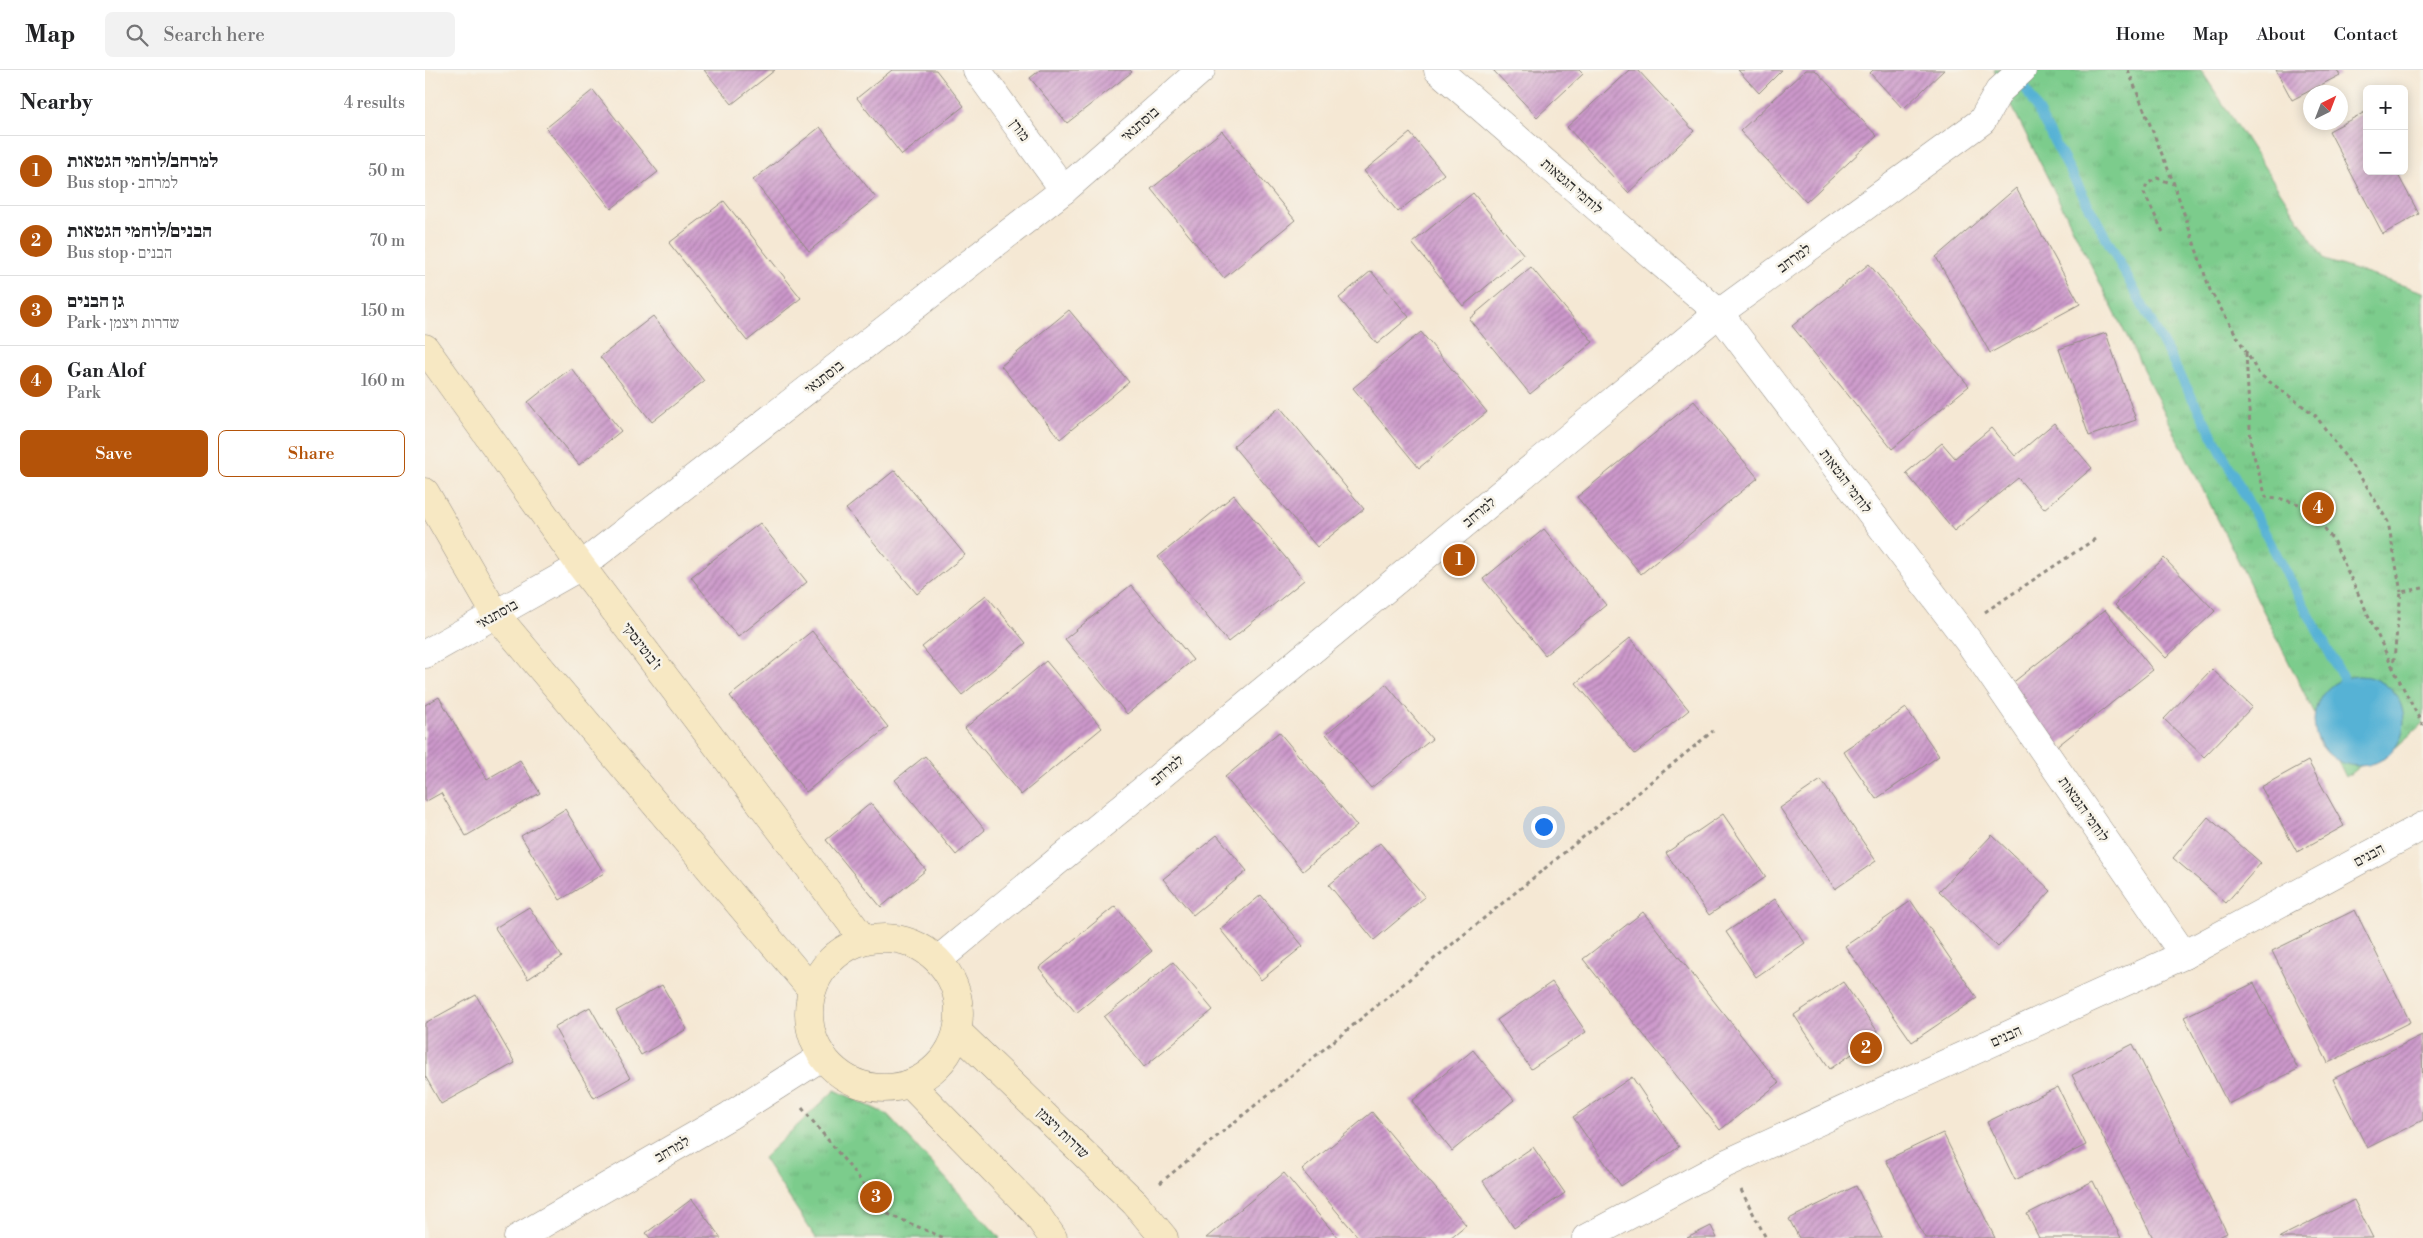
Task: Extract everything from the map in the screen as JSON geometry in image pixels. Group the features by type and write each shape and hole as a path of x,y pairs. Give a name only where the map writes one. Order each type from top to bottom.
{"street":[{"name":"מורן","path":"977,70 1064,190"},
{"name":"בוסתנאי","path":"425,654 581,566 1064,190 1201,70"},
{"name":"לוחמי הגטאות","path":"1438,70 1719,313 1960,630 2184,955"},
{"name":"למרחב","path":"938,960 1719,313 1982,121 1999,91 2021,70"},
{"name":"ז'בוטינסקי","path":"425,348 581,566 864,940"},
{"path":"425,492 496,615 812,990"},
{"name":"הבנים","path":"1586,1238 1727,1163 2184,955 2423,826"},
{"path":"891,938 917,945 938,960 953,982 960,1006 958,1032 948,1054 931,1073 910,1084 886,1088 862,1085 840,1074 823,1056 812,1036 809,1012 812,990 824,968 842,950 864,940 891,938"},
{"name":"שדרות ויצמן","path":"958,1032 1135,1203 1165,1238"},
{"name":"למרחב","path":"518,1238 781,1083 823,1056"},
{"path":"910,1084 1035,1212 1053,1238"}],"path":[{"path":"2128,70 2174,184 2210,290 2246,353 2259,374 2315,415 2366,485 2388,522 2401,592 2393,668"},
{"path":"2163,232 2144,193 2147,184 2157,178 2174,184"},
{"path":"2246,353 2251,446 2266,497 2299,504 2314,513 2333,540 2393,668 2423,726"},
{"path":"1960,630 2095,540"},
{"path":"2401,592 2423,588"},
{"path":"1135,1203 1713,731"},
{"path":"781,1083 888,1214 944,1238"},
{"path":"1727,1163 1765,1238"}],"green space":[{"path":"1994,70 2201,70 2325,260 2423,292 2423,723 2383,759 2360,766 2346,777"},
{"path":"835,1090 888,1115 1000,1238 816,1238 763,1158"}],"water":[{"path":"2359,676 2376,680 2391,689 2400,704 2404,721 2400,738 2391,753 2376,762 2359,766 2342,762 2327,753 2318,738 2314,721 2318,704 2327,689 2342,680"}],"building":[{"path":"704,70 775,70 732,104"},
{"path":"892,70 936,70 964,106 902,155 857,98"},
{"path":"1040,70 1130,70 1132,72 1067,123 1030,78"},
{"path":"1493,70 1579,70 1583,74 1537,117"},
{"path":"1629,70 1638,70 1694,131 1628,193 1567,127"},
{"path":"1738,70 1782,70 1759,93"},
{"path":"1805,70 1815,70 1877,136 1806,202 1740,131"},
{"path":"1873,70 1944,70 1903,109 1870,73"},
{"path":"2276,70 2337,70 2340,75 2321,85 2303,85 2303,94 2292,100"},
{"path":"593,90 658,172 611,209 546,128"},
{"path":"2363,113 2363,175 2398,175 2419,214 2383,234 2329,131 2348,130 2348,121"},
{"path":"820,127 876,198 809,251 753,180"},
{"path":"1222,131 1295,220 1224,278 1151,189"},
{"path":"1410,133 1444,174 1398,212 1364,171"},
{"path":"2016,188 2080,304 1990,353 1936,257"},
{"path":"1473,193 1524,255 1463,306 1412,243"},
{"path":"724,201 801,298 747,341 669,243"},
{"path":"1869,264 1969,386 1892,449 1792,326"},
{"path":"1531,267 1593,342 1530,394 1469,319"},
{"path":"1371,271 1409,317 1377,344 1339,298"},
{"path":"1069,310 1129,382 1060,439 1001,366"},
{"path":"653,316 704,381 652,422 600,357"},
{"path":"1421,332 1487,412 1419,468 1353,388"},
{"path":"2106,333 2136,420 2089,436 2059,349"},
{"path":"571,368 621,431 579,465 528,402"},
{"path":"1694,401 1758,478 1641,574 1577,497"},
{"path":"1280,407 1364,509 1317,547 1233,446"},
{"path":"2054,423 2092,468 2044,509 2018,478 1954,531 1906,473 1942,443 1955,458 1991,428 2015,456"},
{"path":"895,470 965,555 917,594 846,509"},
{"path":"1234,495 1304,580 1228,642 1158,557"},
{"path":"760,523 807,582 738,637 691,577"},
{"path":"1544,529 1606,605 1545,655 1483,579"},
{"path":"2164,558 2215,611 2166,658 2115,605"},
{"path":"1131,585 1193,660 1127,714 1065,639"},
{"path":"986,595 1026,643 962,695 922,647"},
{"path":"2105,610 2153,670 2055,748 2006,688"},
{"path":"812,631 888,727 806,792 730,696"},
{"path":"1630,638 1689,710 1635,754 1576,683"},
{"path":"1046,661 1102,728 1021,795 965,728"},
{"path":"2212,669 2252,707 2204,757 2164,719"},
{"path":"1386,684 1432,739 1371,788 1326,734"},
{"path":"439,697 487,779 520,760 540,793 466,836 441,793 425,802 425,705"},
{"path":"1906,708 1939,756 1876,799 1843,751"},
{"path":"1279,732 1357,826 1303,871 1225,777"},
{"path":"925,756 985,830 956,855 895,780"},
{"path":"2308,761 2344,826 2297,852 2261,787"},
{"path":"1821,780 1876,861 1835,889 1780,808"},
{"path":"871,803 926,870 881,907 826,840"},
{"path":"565,809 604,873 560,900 521,836"},
{"path":"1723,814 1766,877 1709,915 1666,853"},
{"path":"2208,817 2261,863 2226,903 2173,858"},
{"path":"1217,835 1247,871 1193,915 1163,879"},
{"path":"1992,835 2051,891 1998,947 1939,891"},
{"path":"1380,843 1425,897 1374,940 1329,885"},
{"path":"1261,895 1303,946 1261,980 1220,929"},
{"path":"1775,899 1805,943 1756,977 1726,932"},
{"path":"1911,901 1977,998 1912,1042 1845,946"},
{"path":"1115,906 1152,951 1076,1013 1039,968"},
{"path":"529,907 562,957 528,979 495,928"},
{"path":"2355,910 2410,1022 2328,1063 2272,951"},
{"path":"1643,912 1779,1083 1720,1130 1583,959"},
{"path":"1173,962 1213,1010 1144,1067 1104,1017"},
{"path":"1552,982 1586,1032 1531,1069 1497,1020"},
{"path":"1843,982 1880,1035 1830,1069 1794,1015"},
{"path":"2254,983 2298,1069 2228,1104 2184,1017"},
{"path":"662,985 687,1029 641,1055 616,1011"},
{"path":"476,995 515,1063 441,1104 425,1076 425,1023"},
{"path":"590,1007 630,1078 594,1098 554,1027"},
{"path":"2422,1035 2423,1120 2367,1148 2333,1079"},
{"path":"2133,1044 2227,1233 2217,1238 2153,1238 2072,1075"},
{"path":"1473,1050 1514,1100 1452,1151 1412,1101"},
{"path":"1632,1077 1679,1147 1621,1186 1573,1117"},
{"path":"2058,1087 2086,1145 2015,1180 1987,1122"},
{"path":"1372,1112 1466,1225 1450,1238 1359,1238 1302,1170"},
{"path":"1943,1133 1995,1238 1925,1238 1886,1160"},
{"path":"1533,1147 1565,1193 1514,1228 1483,1181"},
{"path":"1284,1173 1338,1238 1206,1238"},
{"path":"2093,1181 2121,1238 2039,1238 2027,1214"},
{"path":"1856,1186 1882,1238 1799,1238 1789,1219"},
{"path":"692,1199 721,1238 650,1238 646,1233"},
{"path":"2354,1200 2373,1238 2280,1237"},
{"path":"1711,1226 1717,1238 1687,1238"}],"waterway":[{"path":"2019,76 2343,678"}],"place":[{"name":"Gan Alof","path":"2318,508"},
{"name":"למרחב/לוחמי הגטאות","path":"1459,560"},
{"name":"הבנים/לוחמי הגטאות","path":"1866,1048"},
{"name":"גן הבנים","path":"876,1197"}]}
